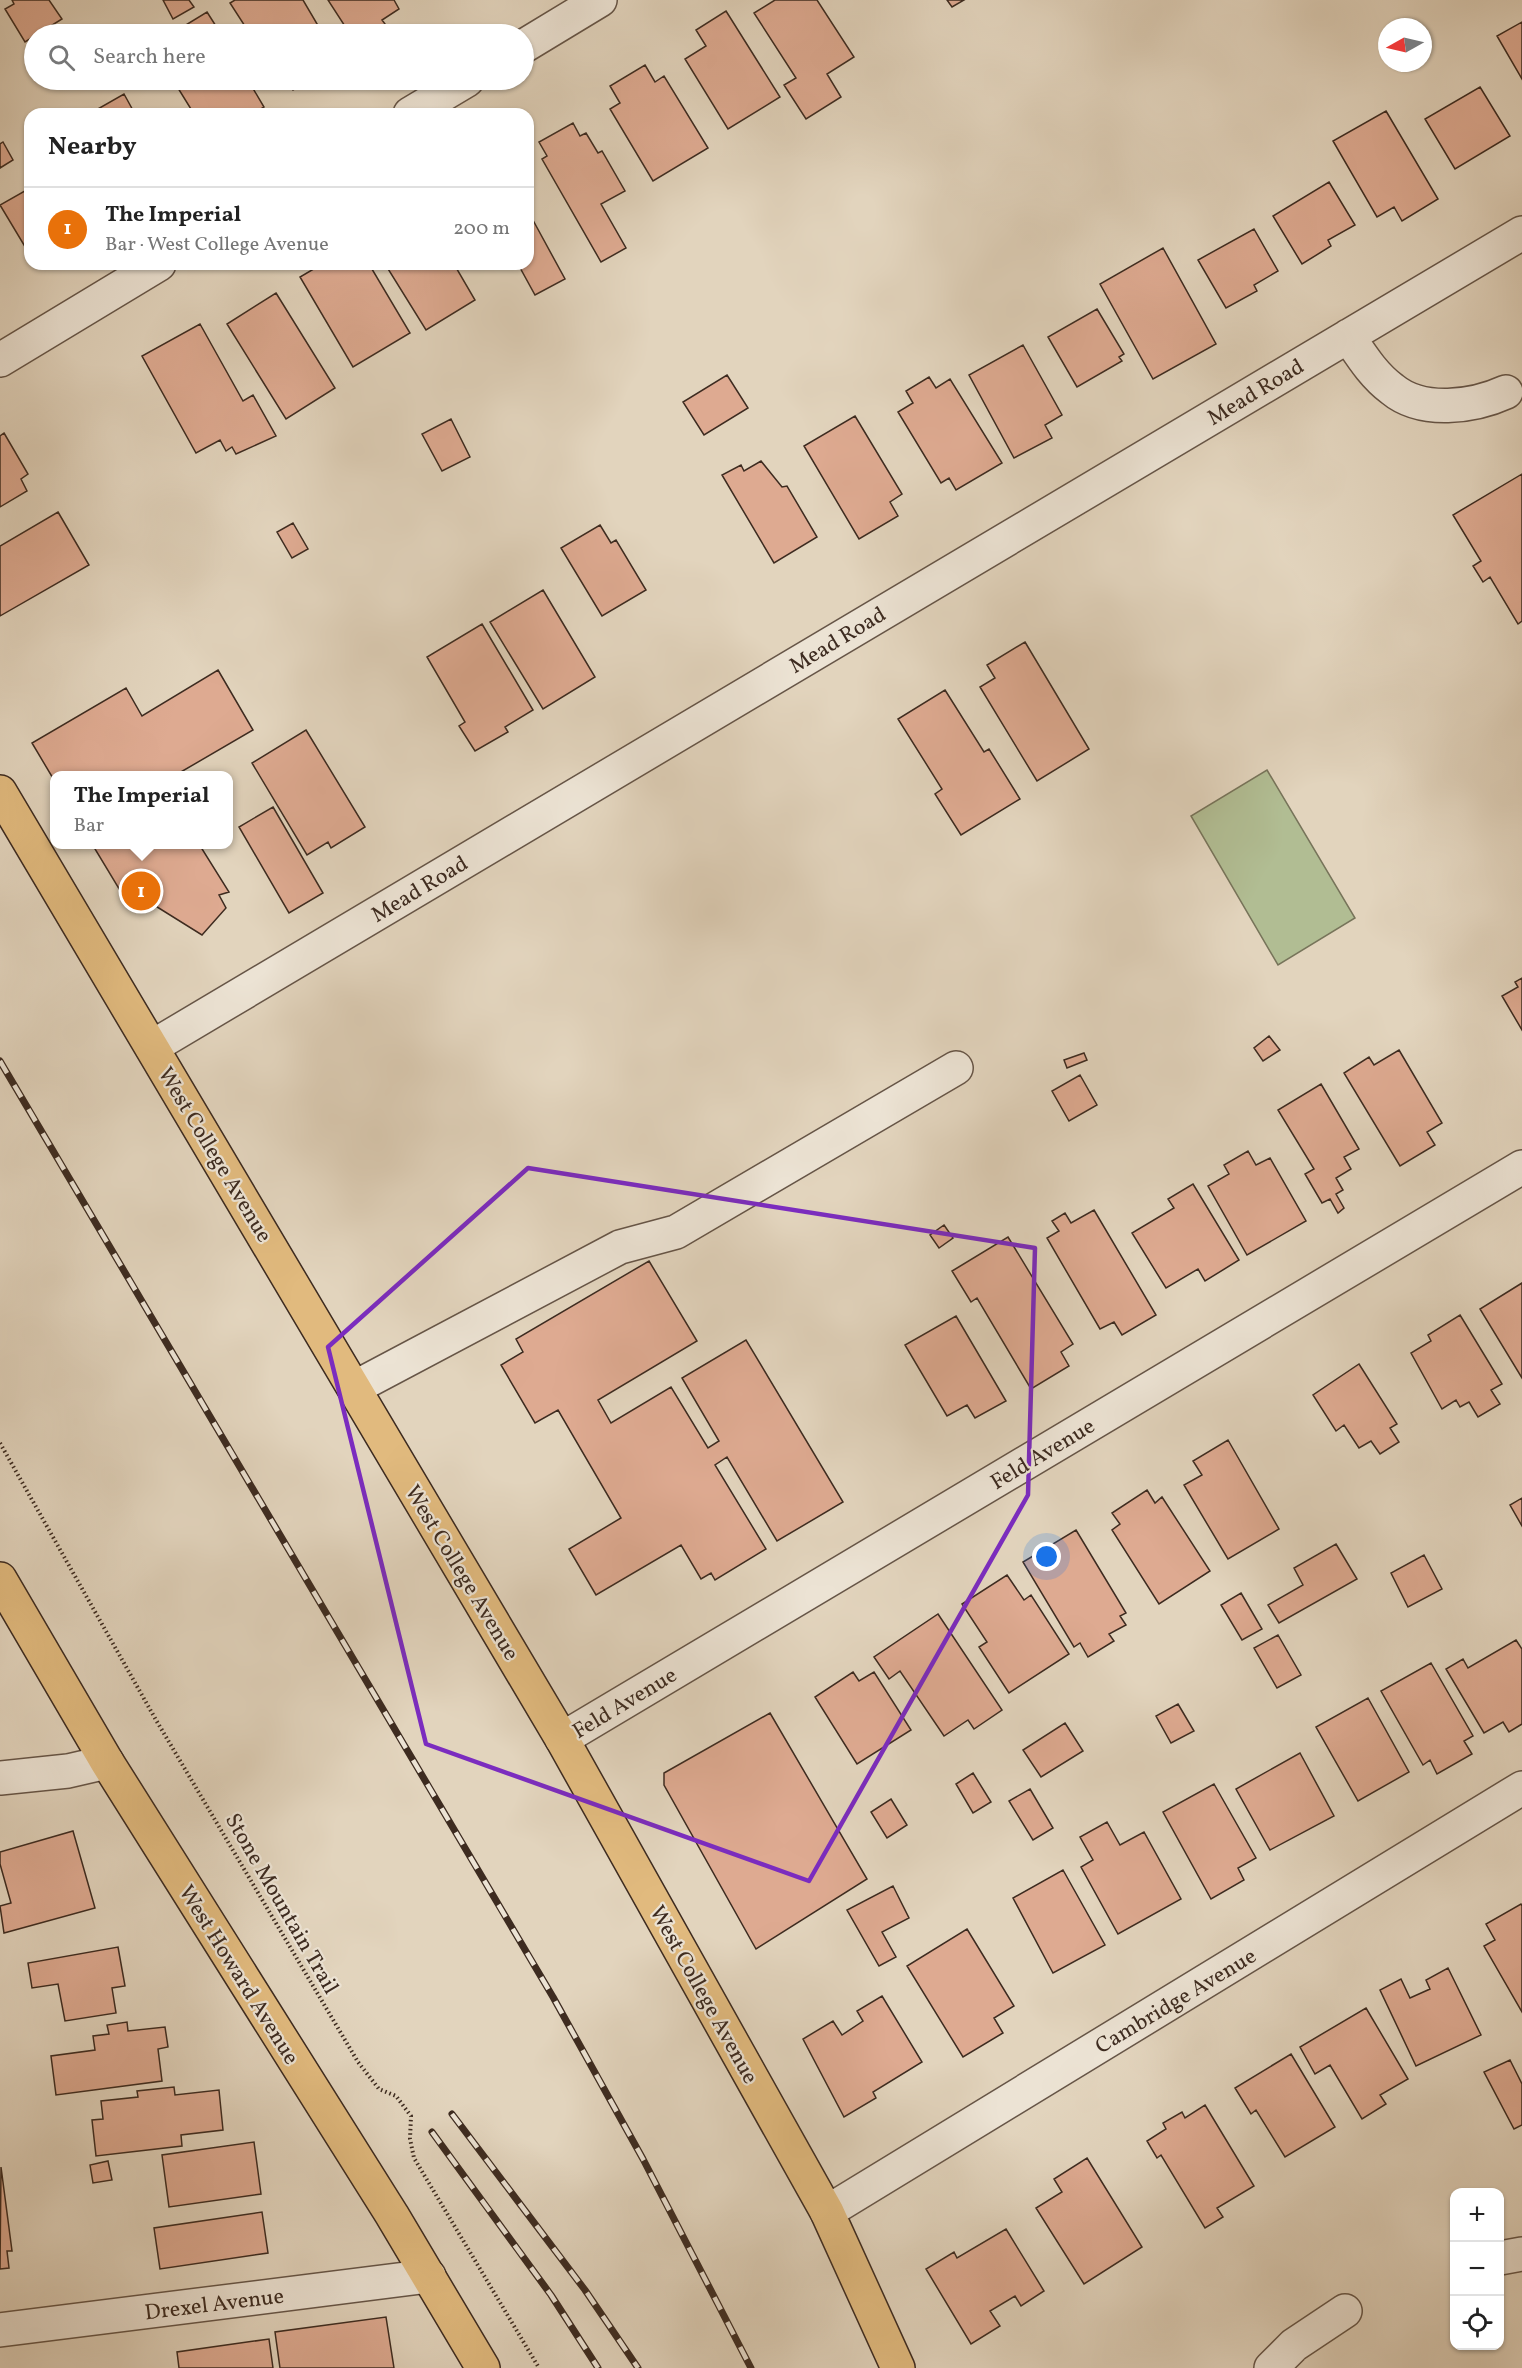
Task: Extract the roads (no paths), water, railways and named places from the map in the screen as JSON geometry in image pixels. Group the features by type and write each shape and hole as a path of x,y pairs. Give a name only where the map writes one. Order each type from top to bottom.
{"main road":[{"name":"West College Avenue","path":"0,792 562,1739 827,2212 898,2368"},
{"name":"West Howard Avenue","path":"0,1579 107,1762 429,2276 483,2368"}],"street":[{"path":"534,40 600,0"},
{"path":"420,108 450,90"},
{"name":"Mead Road","path":"152,1047 1522,233"},
{"path":"0,360 149,270"},
{"path":"1348,336 1369,367 1393,391 1419,403 1446,405 1485,401 1506,392"},
{"path":"354,1389 620,1247 676,1232 956,1068"},
{"name":"Feld Avenue","path":"562,1739 1522,1167"},
{"path":"0,1778 68,1771 107,1762"},
{"name":"Cambridge Avenue","path":"827,2212 1522,1788"},
{"path":"1504,2257 1522,2254"},
{"name":"Drexel Avenue","path":"0,2330 429,2276"},
{"path":"1271,2368 1294,2345 1345,2311"}],"railway":[{"path":"0,1061 553,1997 643,2159 751,2368"},
{"path":"452,2114 585,2290 638,2368"},
{"path":"432,2132 551,2295 598,2368"}],"place":[{"name":"The Imperial","path":"141,891"}]}
